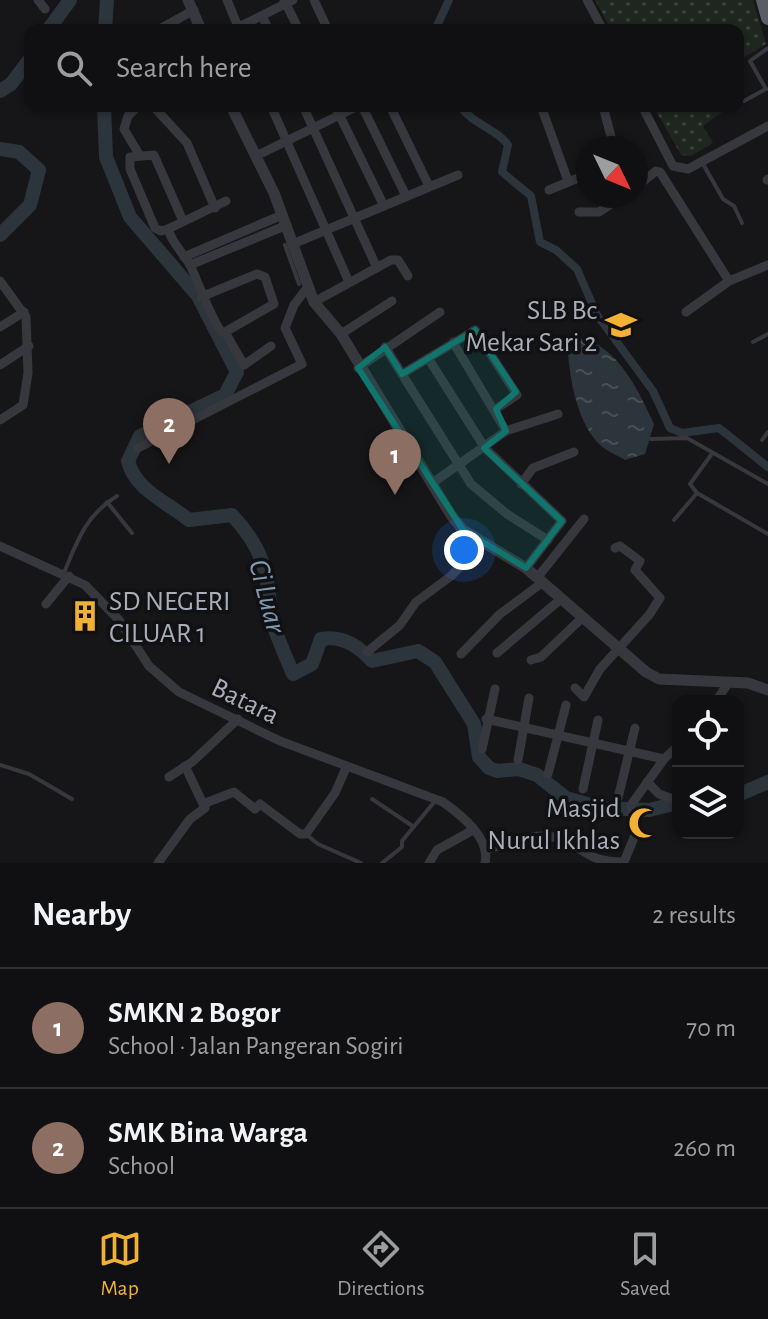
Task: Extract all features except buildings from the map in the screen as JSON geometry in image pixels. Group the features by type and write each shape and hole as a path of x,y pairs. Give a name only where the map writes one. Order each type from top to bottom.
{"highway":[{"path":"763,0 768,18"}],"street":[{"path":"38,0 45,9"},
{"path":"227,0 237,24"},
{"path":"314,0 325,24"},
{"path":"587,0 600,24"},
{"path":"247,24 287,1 297,24"},
{"path":"166,24 191,5 199,24"},
{"path":"262,16 266,24"},
{"path":"132,112 124,129 140,156"},
{"path":"159,112 187,143 215,208"},
{"path":"234,112 258,155 284,220 303,286 341,334 358,368 463,530 526,568 659,679 727,685 748,683 768,690"},
{"path":"274,112 349,282"},
{"path":"306,112 377,268"},
{"path":"258,155 314,130 335,112"},
{"path":"338,112 384,206"},
{"path":"363,112 406,196"},
{"path":"393,112 429,186"},
{"path":"543,112 568,181"},
{"path":"605,112 611,136"},
{"path":"645,112 673,166 688,169 768,126"},
{"path":"183,221 154,155 130,157 130,169 155,228 161,231 215,208 226,201"},
{"path":"648,177 656,171 660,172 729,281"},
{"path":"290,244 328,232 458,175"},
{"path":"549,190 576,178"},
{"path":"579,212 599,212 605,208"},
{"path":"187,261 284,220"},
{"path":"168,229 221,332 225,332 246,365 271,346"},
{"path":"314,302 395,259 408,276"},
{"path":"686,312 729,281 768,265"},
{"path":"201,297 257,274 265,277 276,300 274,304 225,332"},
{"path":"0,420 23,405 29,346 24,312 1,286"},
{"path":"138,448 302,364 285,328 303,286"},
{"path":"341,334 392,301"},
{"path":"0,327 24,312"},
{"path":"358,368 440,312"},
{"path":"402,374 475,330 517,395 496,409"},
{"path":"453,342 496,409 506,431"},
{"path":"0,365 29,346"},
{"path":"385,347 482,495 548,540"},
{"path":"428,358 485,448 562,521 526,568"},
{"path":"431,484 506,431 558,414"},
{"path":"521,484 533,468 574,452"},
{"path":"461,654 500,614 540,580 584,519"},
{"path":"367,652 400,625 416,602 451,576 484,542"},
{"path":"575,688 584,697 600,669 649,615 660,598 635,570 640,561 620,546 615,548"},
{"name":"Batara","path":"0,547 85,585 119,620 149,666 179,692 346,768 436,800 465,819 485,850"},
{"path":"46,604 67,575"},
{"path":"497,653 561,599"},
{"path":"531,660 541,657 583,617"},
{"path":"720,695 727,685"},
{"path":"482,749 486,719 495,689"},
{"path":"518,760 529,698"},
{"path":"548,774 566,705"},
{"path":"169,777 238,719"},
{"path":"486,719 664,759"},
{"path":"583,789 598,720"},
{"path":"618,798 635,728"},
{"path":"485,863 485,850 546,837 559,838 597,861 624,862 635,835 631,810 647,782 672,752"},
{"path":"185,766 204,806"},
{"path":"158,863 185,824 204,806 234,792 255,809 260,804 300,834 306,834 335,793 346,768"},
{"path":"647,782 659,794 672,799"},
{"path":"429,863 437,850 473,830"}],"lane":[{"path":"744,101 767,89 750,61 768,48"},
{"path":"701,162 723,199 734,206 742,223"},
{"path":"753,342 768,334"},
{"path":"762,440 768,432"},
{"path":"651,439 687,438 711,455 768,484"},
{"path":"711,455 690,484 697,493 766,532 768,525"},
{"path":"674,520 697,493"},
{"path":"67,575 83,527 117,496"},
{"path":"107,502 132,533"},
{"path":"0,765 29,774 72,799"},
{"path":"372,799 414,827"},
{"path":"382,863 402,847 402,841 436,800"},
{"path":"306,834 318,844 361,863"}],"highlighted area":[{"path":"475,330 516,392 496,409 506,431 484,448 562,521 526,568 463,530 358,368 385,347 402,374"}],"shaded area":[{"path":"595,0 753,0 766,44 744,57 744,24 608,24"},
{"path":"656,112 722,112 703,126 713,143 691,156 681,155"}],"water":[{"path":"579,338 605,350 634,385 654,424 645,454 625,460 603,447 590,433 576,399 569,363 568,351"}],"waterway":[{"name":"Ci Luar","path":"52,24 70,0"},
{"name":"Ci Luar","path":"105,24 107,0"},
{"path":"438,24 449,0"},
{"name":"Ci Luar","path":"0,91 11,84 24,67"},
{"name":"Ci Luar","path":"104,112 106,157 130,217 198,296 237,372 225,395 140,436 128,461 137,480 145,488 189,520 232,515 242,527 262,561 272,621 293,674 312,664 321,639 336,638 349,642 372,661 418,651 435,662 474,724 479,757 489,768 497,771 519,769 537,775 566,798 601,808 649,810 672,804"},
{"path":"465,112 508,145 502,172 531,196 540,242 556,250 577,269 597,315 653,391 670,428 682,433 719,428 768,467"},
{"name":"Ci Luar","path":"0,149 19,152 39,170 30,205 0,235"},
{"name":"Ci Luar","path":"744,792 768,782"}],"place":[{"name":"SLB Bc Mekar Sari 2","path":"621,325"},
{"name":"SMK Bina Warga","path":"169,464"},
{"name":"SMKN 2 Bogor","path":"395,495"},
{"name":"SD NEGERI CILUAR 1","path":"85,616"},
{"name":"Masjid Nurul Ikhlas","path":"644,823"}]}
